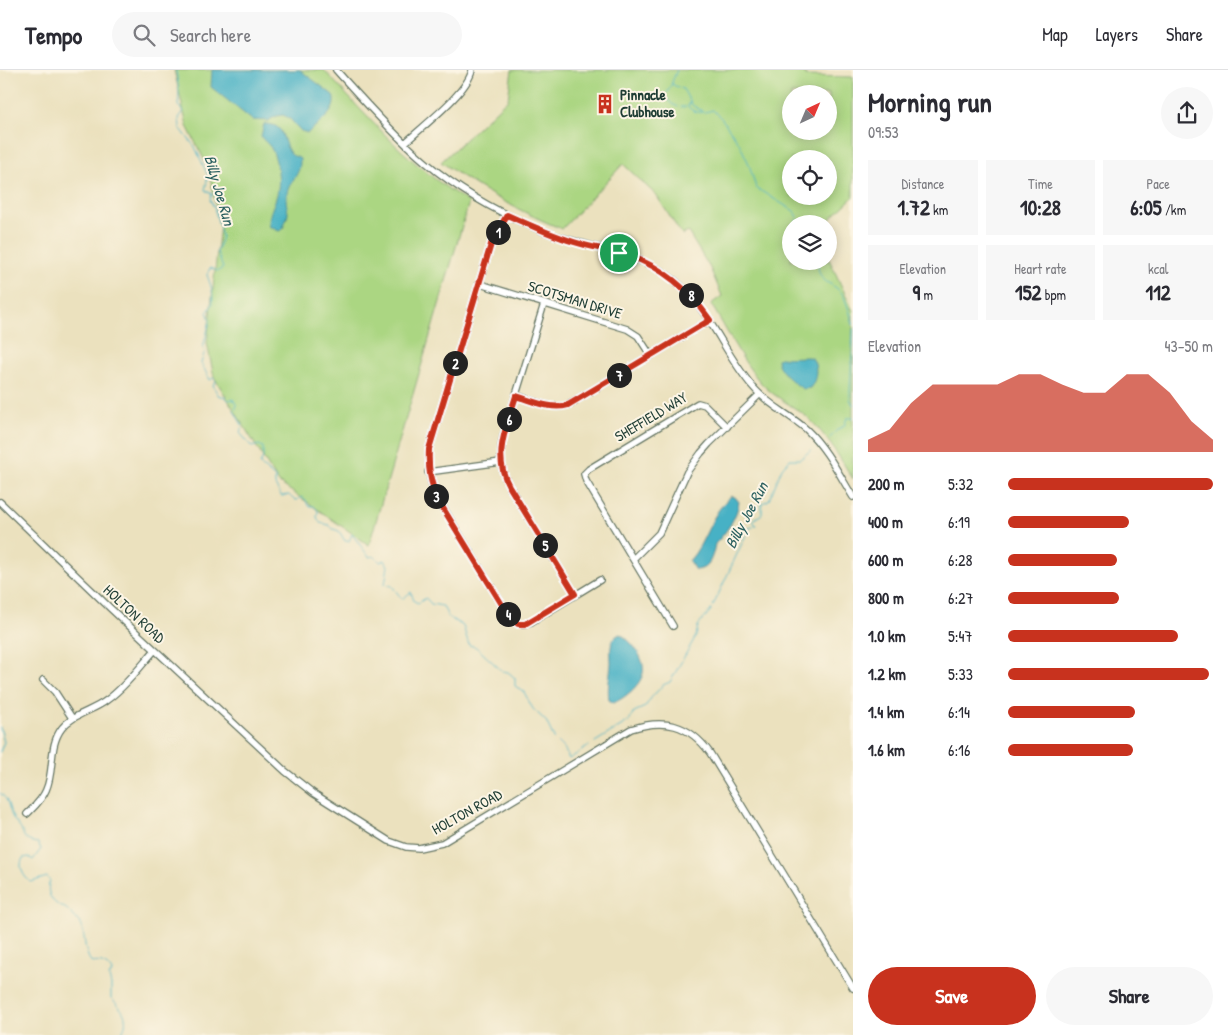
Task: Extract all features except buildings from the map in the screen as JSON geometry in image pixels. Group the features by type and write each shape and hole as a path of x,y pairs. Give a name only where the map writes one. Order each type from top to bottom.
{"street":[{"path":"336,70 405,143 448,179 474,196 507,215 564,239 630,256 653,266 687,291 710,320 742,373 759,394 800,424 814,438 826,452 853,497"},
{"path":"405,143 463,89 471,77 472,70"},
{"path":"507,215 492,241 429,449 428,472 432,488 509,616 518,624 531,622 600,580"},
{"name":"SCOTSMAN DRIVE","path":"480,284 630,331 640,339 651,356"},
{"path":"544,304 502,442 501,462 506,481 575,594"},
{"path":"516,396 550,406 565,406 710,320"},
{"path":"673,626 633,559 659,533 693,463 709,444 759,394"},
{"name":"SHEFFIELD WAY","path":"633,559 586,481 585,473 698,403 705,405 727,427"},
{"path":"428,472 501,462"},
{"name":"HOLTON ROAD","path":"0,502 293,779 380,837 406,847 425,847 442,842 631,729 657,723 673,725 687,731 702,743 715,760 853,988"},
{"path":"27,814 46,792 55,740 62,728 72,718 94,708 112,696 155,650"},
{"path":"43,680 56,692 72,718"}],"green space":[{"path":"174,70 324,70 392,142 448,189 469,202 369,545 278,482 214,377 207,343 220,225 208,167 187,126"},
{"path":"512,70 801,70 806,76 853,77 853,197 834,215 782,215 782,270 834,270 853,311 853,479 832,446 814,424 772,393 754,374 711,304 722,296 710,268 688,232 682,235 656,195 623,164 562,229 499,199 441,162 508,99"}],"water":[{"path":"212,70 300,70 333,95 333,107 331,112 308,133 301,131 289,118 283,115 276,116 268,121 252,120 211,87"},
{"path":"264,124 280,129 290,153 300,159 299,170 288,188 286,196 287,217 283,229 279,231 270,227 269,222 279,179 273,152 261,136"},
{"path":"808,357 814,361 815,377 810,388 803,389 783,372 777,359"},
{"path":"731,496 735,497 739,502 733,519 727,530 715,544 710,561 704,567 695,570 689,561 700,546 718,510"},
{"path":"620,634 637,650 642,662 643,673 642,678 631,691 613,703 609,700 608,695 611,647 616,636"}],"waterway":[{"name":"Billy Joe Run","path":"176,70 179,92 178,106 184,111 179,118 180,128 195,147 208,176 205,190 212,194 210,200 214,207 222,237 217,252 223,268 218,271 210,268 207,275 213,299 207,312 210,320 201,363 210,380 213,378 216,381 213,385 218,395 228,400 233,399 237,406 234,411 242,425 240,433 252,447 259,445 263,447 263,457 260,465 275,478 275,485 281,496 289,495 297,500 302,497 306,500 308,506 314,506 318,511 317,517 320,523 329,525 339,531 345,541 349,541 352,534 369,557 374,556 380,562 385,560 388,566 385,584 392,586 402,599 411,592 414,601 418,603 426,598 431,604 443,606 448,617 463,626 469,645 476,647 502,671 508,672 515,678 515,686 524,692 533,709 546,721 554,738 564,748 569,759 589,746"},
{"path":"677,70 672,82 673,85 683,89 692,105 702,111"},
{"path":"667,93 672,83"},
{"path":"667,97 672,104 686,107"},
{"path":"690,100 688,107 694,111 706,112 713,110 722,119 739,143 749,164 756,188 794,211 797,215"},
{"path":"818,270 823,279 843,295 853,325"},
{"path":"853,329 850,392 850,399 853,405"},
{"name":"Billy Joe Run","path":"830,438 838,429 844,426 847,418 853,418"},
{"name":"Billy Joe Run","path":"713,606 749,528 756,526 753,520 762,514 762,503 769,500 782,468 790,459 800,459 811,450"},
{"name":"Billy Joe Run","path":"595,742 629,721 634,712 645,707 663,685 670,682 696,636 698,626 711,610"},
{"path":"0,727 4,742 0,752"},
{"path":"0,793 6,799 11,815 26,839 38,843 41,849 33,860 29,857 23,858 21,868 24,874 31,882 47,877 50,881 49,894 53,900 59,906 67,909 79,922 87,953 92,963 104,964 112,972 109,977 111,998 122,1010 125,1019 121,1035"}],"place":[{"name":"Pinnacle Clubhouse","path":"605,104"}],"route":[{"path":"507,215 539,230 574,242 619,253 642,261 666,274 695,299 710,320 568,405 550,406 516,396 501,448 506,481 575,594 528,624 518,624 511,620 438,500 428,472 429,449 492,241 507,215"}]}
